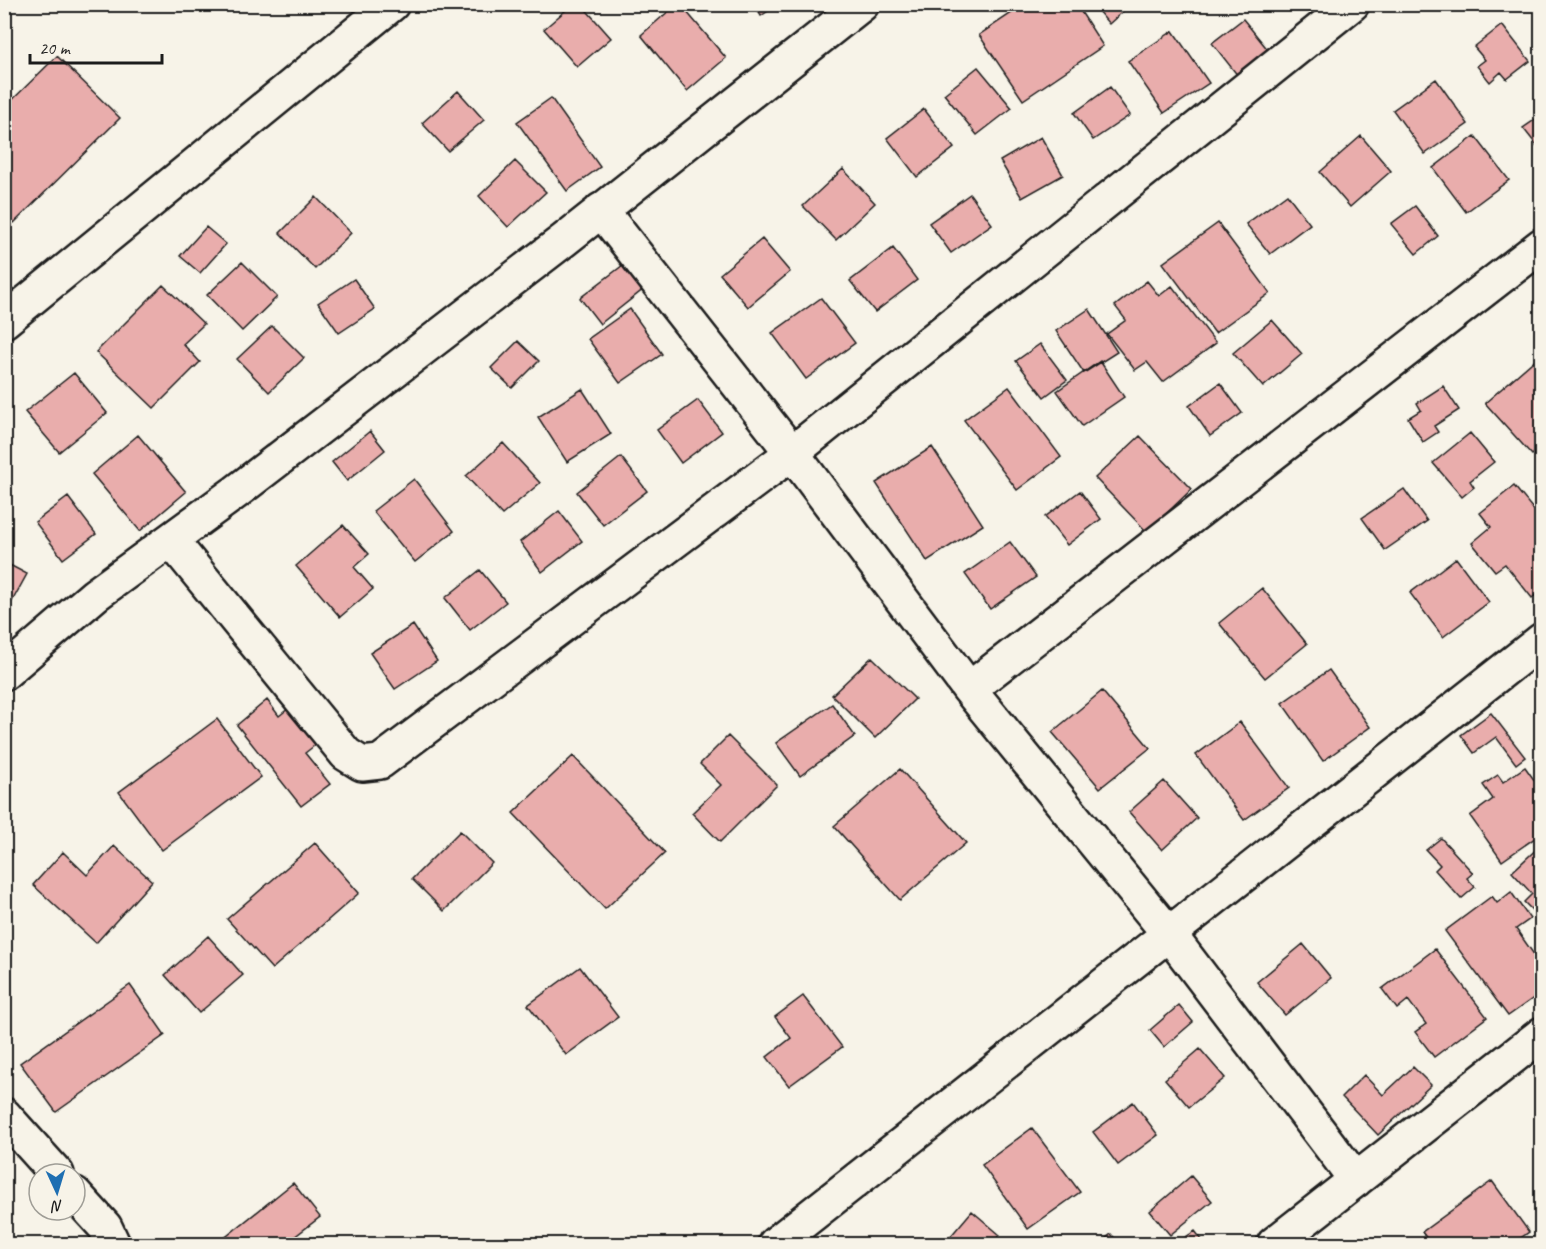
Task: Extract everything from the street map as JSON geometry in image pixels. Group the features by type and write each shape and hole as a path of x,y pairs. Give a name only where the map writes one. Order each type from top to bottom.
{"street":[{"path":"4,321 392,4"},
{"path":"4,673 95,595 236,492 601,210 862,4"},
{"path":"171,540 346,754 362,764 380,762 792,453 1352,4"},
{"path":"601,210 792,453 969,689 1169,934 1356,1180"},
{"path":"969,689 1542,245"},
{"path":"775,1245 1542,640"},
{"path":"1274,1245 1542,1034"},
{"path":"4,1116 46,1162"},
{"path":"87,1207 105,1227 113,1245"}],"building":[{"path":"573,4 581,4 611,38 577,67 544,29"},
{"path":"677,4 680,4 726,58 687,91 641,35"},
{"path":"754,4 778,4 761,16"},
{"path":"1025,4 1076,4 1103,46 1023,100 979,35"},
{"path":"1092,4 1131,4 1109,24"},
{"path":"1243,19 1273,56 1242,81 1212,43"},
{"path":"1502,25 1530,61 1507,79 1501,72 1490,82 1477,66 1485,60 1474,47"},
{"path":"1173,31 1209,83 1164,113 1128,61"},
{"path":"57,56 120,118 14,223 4,213 4,108"},
{"path":"978,67 1012,108 977,135 944,94"},
{"path":"1436,79 1468,124 1425,154 1393,110"},
{"path":"1110,87 1130,115 1093,140 1074,113"},
{"path":"458,91 484,120 448,151 422,123"},
{"path":"551,98 600,167 567,191 517,122"},
{"path":"924,109 954,148 917,177 887,138"},
{"path":"1542,115 1542,152 1523,128"},
{"path":"1361,136 1391,171 1350,207 1320,172"},
{"path":"1475,136 1509,180 1466,212 1433,168"},
{"path":"1041,137 1063,175 1022,198 1000,161"},
{"path":"515,161 546,192 508,227 479,196"},
{"path":"843,169 875,203 836,240 803,206"},
{"path":"970,194 992,224 951,253 929,223"},
{"path":"1287,194 1310,224 1270,254 1246,224"},
{"path":"316,197 351,233 315,269 280,233"},
{"path":"1415,206 1438,236 1416,254 1391,224"},
{"path":"1218,223 1270,293 1215,333 1163,263"},
{"path":"206,227 226,244 200,273 180,256"},
{"path":"762,239 790,272 748,307 720,274"},
{"path":"893,248 917,280 875,312 850,281"},
{"path":"631,259 650,284 600,324 580,298"},
{"path":"242,262 277,297 242,331 207,295"},
{"path":"354,279 375,309 339,333 318,303"},
{"path":"1147,281 1159,296 1172,286 1216,343 1163,382 1147,362 1135,370 1107,334 1126,320 1115,306"},
{"path":"163,285 204,324 183,344 200,362 154,408 96,352"},
{"path":"821,298 855,343 806,379 772,333"},
{"path":"630,309 662,354 620,383 588,339"},
{"path":"1089,309 1117,352 1084,373 1056,331"},
{"path":"1272,320 1302,354 1263,387 1233,353"},
{"path":"272,326 304,358 269,392 237,359"},
{"path":"518,341 539,361 512,388 491,368"},
{"path":"1040,344 1067,380 1044,397 1016,361"},
{"path":"1539,356 1542,359 1542,447 1532,455 1485,403"},
{"path":"1100,361 1124,397 1082,426 1057,391"},
{"path":"74,373 107,413 59,452 25,412"},
{"path":"1220,383 1242,413 1210,436 1189,406"},
{"path":"1443,386 1459,410 1434,426 1438,432 1423,442 1408,418 1421,410 1417,403"},
{"path":"1009,387 1061,457 1017,490 964,420"},
{"path":"582,389 611,434 567,462 538,417"},
{"path":"698,400 722,432 681,463 657,430"},
{"path":"370,431 385,450 347,481 332,462"},
{"path":"1470,433 1494,462 1470,481 1474,487 1462,497 1433,463"},
{"path":"138,435 186,492 140,531 92,474"},
{"path":"1140,436 1192,489 1147,532 1095,478"},
{"path":"503,443 540,483 502,515 466,476"},
{"path":"932,447 983,525 927,561 876,483"},
{"path":"621,457 647,491 603,525 577,492"},
{"path":"414,479 454,531 415,562 373,511"},
{"path":"1514,486 1542,520 1542,590 1532,598 1505,564 1495,571 1472,543 1491,527 1480,513"},
{"path":"1404,489 1427,521 1385,550 1362,518"},
{"path":"1080,491 1101,519 1067,545 1045,517"},
{"path":"68,497 96,534 63,559 35,522"},
{"path":"559,511 582,541 542,572 520,542"},
{"path":"343,525 369,554 354,567 373,589 340,617 296,566"},
{"path":"1010,542 1036,577 990,609 965,574"},
{"path":"1456,558 1489,602 1443,637 1410,593"},
{"path":"4,562 27,574 4,616"},
{"path":"480,570 506,602 470,630 445,598"},
{"path":"1262,588 1307,644 1265,678 1219,623"},
{"path":"413,625 437,661 395,689 370,653"},
{"path":"872,657 915,699 875,738 832,695"},
{"path":"1329,670 1370,727 1323,761 1282,703"},
{"path":"1102,691 1150,748 1100,788 1052,732"},
{"path":"267,700 279,716 294,704 323,739 305,753 330,784 301,806 237,725"},
{"path":"832,704 855,736 800,776 776,743"},
{"path":"1491,713 1525,757 1516,764 1496,737 1474,753 1461,735"},
{"path":"217,719 261,777 162,850 119,792"},
{"path":"1240,722 1289,788 1244,820 1196,755"},
{"path":"728,736 777,785 720,842 692,813 721,785 700,764"},
{"path":"573,756 665,853 605,909 513,813"},
{"path":"1525,767 1542,791 1542,833 1502,861 1470,816 1493,799 1483,785 1498,775 1503,782"},
{"path":"900,769 966,843 900,900 834,826"},
{"path":"1164,781 1197,818 1162,850 1129,812"},
{"path":"460,831 492,863 444,911 412,879"},
{"path":"1441,838 1473,873 1467,878 1475,887 1461,899 1435,870 1440,865 1426,850"},
{"path":"315,843 359,893 272,969 227,919"},
{"path":"1542,844 1542,862 1539,865 1542,868 1542,901 1532,910 1524,902 1532,894 1512,872"},
{"path":"114,846 152,881 96,943 33,885 63,852 87,875"},
{"path":"1511,892 1530,919 1516,929 1535,956 1542,951 1542,992 1508,1016 1445,931 1492,896 1497,903"},
{"path":"208,936 243,975 199,1013 165,975"},
{"path":"1303,944 1331,978 1285,1015 1257,982"},
{"path":"1435,949 1487,1017 1434,1057 1415,1032 1426,1024 1408,1000 1397,1009 1382,989"},
{"path":"580,967 618,1017 566,1055 528,1005"},
{"path":"130,985 165,1035 56,1112 20,1063"},
{"path":"803,996 842,1047 789,1086 767,1057 791,1038 775,1017"},
{"path":"1179,1005 1193,1022 1164,1047 1150,1030"},
{"path":"1200,1049 1225,1078 1189,1107 1165,1079"},
{"path":"1413,1067 1431,1085 1378,1135 1342,1097 1364,1075 1383,1095"},
{"path":"1133,1102 1158,1135 1118,1165 1093,1132"},
{"path":"1032,1128 1080,1192 1028,1229 982,1165"},
{"path":"1191,1176 1212,1201 1170,1235 1150,1211"},
{"path":"1492,1181 1529,1232 1512,1244 1431,1244 1422,1232"},
{"path":"293,1183 320,1217 285,1244 217,1244"},
{"path":"972,1211 1000,1235 992,1244 944,1244"},
{"path":"1195,1231 1205,1244 1175,1244"},
{"path":"1111,1234 1120,1244 1099,1244"},
{"path":"1351,1237 1357,1244 1340,1244"}]}
